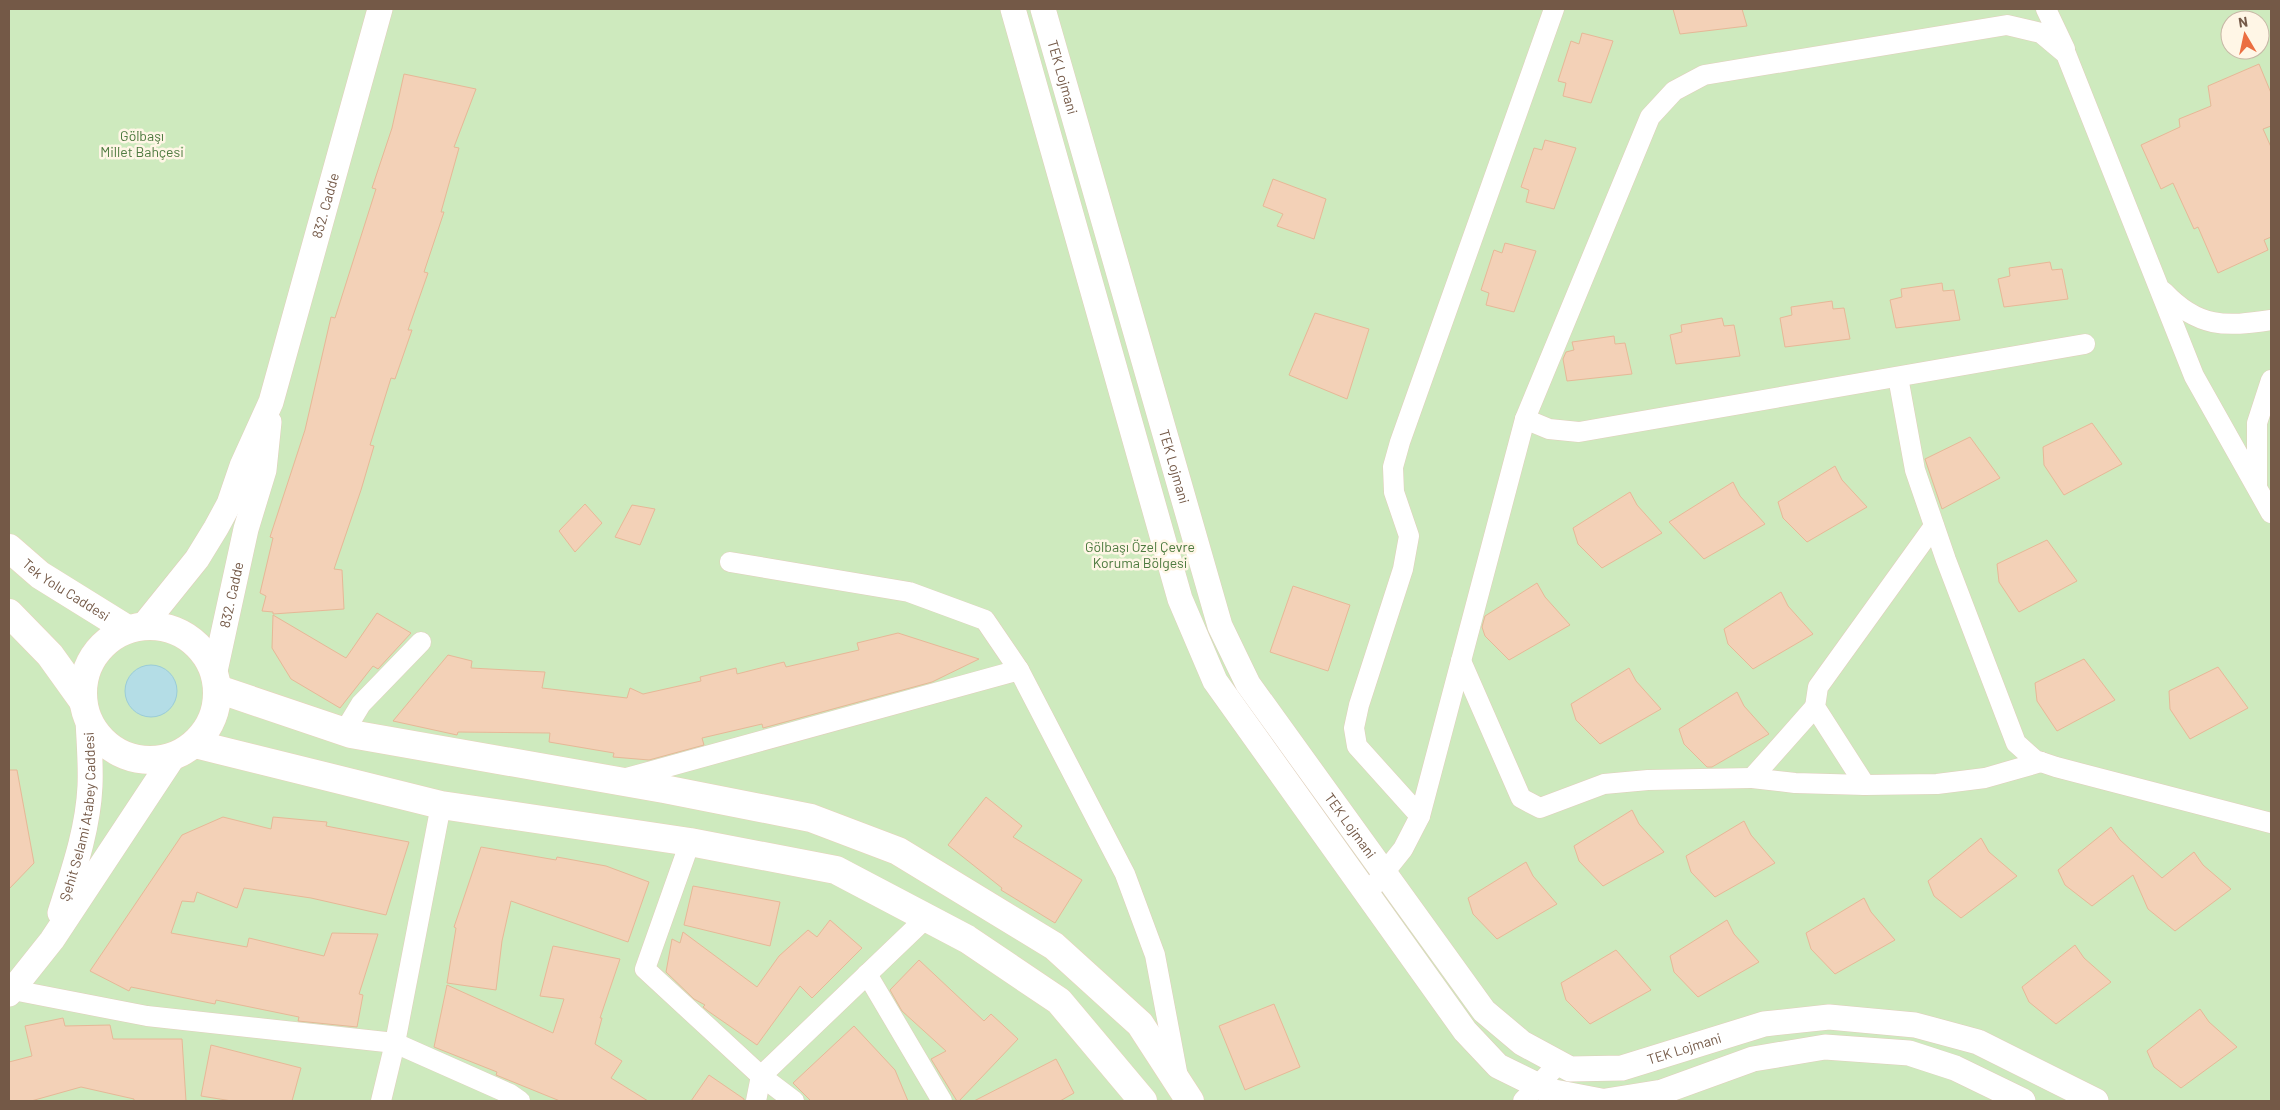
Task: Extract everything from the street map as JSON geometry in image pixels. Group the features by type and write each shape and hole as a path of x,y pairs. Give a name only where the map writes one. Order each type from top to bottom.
{"main road":[{"name":"Tek Yolu Caddesi","path":"9,548 40,575 135,628"},
{"path":"9,613 50,655 85,711 99,738 114,751 133,759 146,760 184,751 441,804 690,842 836,870 966,939 1059,1001 1143,1101"},
{"path":"85,711 83,683 93,658 98,650 111,638 135,628 161,626 179,632 194,642 207,655 217,680 216,709 208,728 184,751"},
{"path":"217,680 344,732 811,818 898,851 1054,946 1140,1024 1185,1094"}],"street":[{"name":"832. Cadde","path":"135,628 198,558 228,504 242,466 271,402 380,9"},
{"name":"TEK Lojmani","path":"1013,9 1180,599 1215,681 1465,1031 1498,1066 1530,1094 1549,1091 1601,1101"},
{"name":"TEK Lojmani","path":"1043,9 1220,626 1248,684 1484,1011 1522,1044 1570,1069 1622,1068 1764,1024 1829,1017 1915,1025 1978,1042 2096,1101"},
{"path":"1420,816 1357,746 1354,728 1359,705 1403,570 1409,536 1394,492 1393,467 1400,442 1554,9"},
{"path":"2046,9 2066,54 2194,376 2271,513"},
{"path":"1367,894 1385,874 1403,849 1420,816 1525,419 1650,117 1674,91 1704,75 2007,25 2041,33 2066,54"},
{"path":"2158,286 2178,307 2202,320 2236,325 2271,320"},
{"path":"1525,419 1549,428 1579,432 2085,344"},
{"path":"1898,377 1915,470 1934,526 2016,743 2041,762 2271,823"},
{"path":"2257,488 2257,423 2271,380"},
{"name":"832. Cadde","path":"217,680 246,529 264,470 271,402"},
{"path":"1752,778 1815,707 1818,687 1934,526"},
{"path":"730,562 910,592 985,620 1019,670 1125,874 1155,955 1185,1094"},
{"path":"344,732 361,704 421,642"},
{"path":"1461,661 1521,798 1540,808 1604,784 1648,780 1752,778 1795,783 1865,785 1937,784 1985,778 2041,762"},
{"path":"615,781 1019,670"},
{"path":"1815,707 1865,785"},
{"name":"Şehit Selami Atabey Caddesi","path":"52,940 84,830 90,786 85,711"},
{"name":"Şehit Selami Atabey Caddesi","path":"11,992 52,940 184,751"},
{"path":"382,1101 441,804"},
{"path":"690,842 645,969 761,1076 794,1101"},
{"path":"756,1101 761,1076 926,918"},
{"path":"867,974 942,1101"},
{"path":"11,992 147,1016 395,1043 510,1094 520,1101"},
{"path":"1606,1101 1662,1092 1753,1059 1825,1047 1909,1053 1955,1068 2023,1101"},
{"path":"1530,1094 1559,1063"}],"green space":[{"name":"Gölbaşı Özel Çevre Koruma Bölgesi","path":"9,9 2271,9 2271,1101 9,1101"}],"water":[{"path":"146,665 156,665 165,669 173,677 177,691 173,705 165,713 156,717 146,717 137,713 129,705 125,696 125,686 129,677 137,669"}],"building":[{"path":"1673,9 1742,9 1747,26 1680,34"},
{"path":"1582,33 1613,41 1591,103 1563,96 1566,83 1558,81 1571,41 1579,44"},
{"path":"2259,64 2271,93 2271,126 2263,129 2271,147 2271,237 2264,240 2268,250 2218,273 2198,227 2194,229 2173,183 2161,189 2141,145 2180,127 2179,119 2211,106 2208,86"},
{"path":"404,74 476,89 454,147 459,148 441,212 444,212 424,272 428,273 408,330 412,330 395,379 391,378 370,445 374,446 361,490 334,569 342,570 344,609 273,614 273,612 262,611 266,596 260,593 273,538 270,537 305,430 331,317 335,318 376,189 372,188 392,128"},
{"path":"1545,140 1576,148 1554,209 1526,202 1529,190 1521,187 1534,148 1542,150"},
{"path":"1273,179 1326,199 1314,239 1277,226 1283,214 1263,206"},
{"path":"1505,243 1536,251 1514,312 1486,305 1489,293 1481,290 1494,250 1502,253"},
{"path":"2050,262 2052,270 2062,269 2068,299 2004,307 1998,279 2010,276 2009,268"},
{"path":"1942,283 1943,291 1954,290 1960,320 1896,328 1890,300 1902,297 1901,289"},
{"path":"1832,301 1833,309 1844,308 1850,339 1785,347 1780,318 1792,315 1791,307"},
{"path":"1315,313 1369,329 1347,399 1289,375"},
{"path":"1722,318 1724,326 1734,325 1740,356 1676,364 1670,335 1682,332 1681,325"},
{"path":"1614,336 1615,344 1625,343 1632,374 1567,381 1563,359 1566,352 1574,350 1572,342"},
{"path":"2092,423 2122,464 2064,495 2044,465 2043,447"},
{"path":"1970,437 2000,478 1942,509 1925,459"},
{"path":"1835,466 1842,480 1867,507 1807,542 1783,518 1778,502"},
{"path":"1733,482 1740,496 1765,524 1704,559 1669,522"},
{"path":"1630,492 1637,505 1662,533 1602,568 1578,544 1573,528"},
{"path":"585,504 602,523 575,552 559,531"},
{"path":"632,505 655,509 640,545 615,537"},
{"path":"2047,540 2077,581 2019,612 1999,582 1997,564"},
{"path":"1537,583 1545,597 1570,625 1509,660 1485,636 1482,627 1485,616"},
{"path":"1293,586 1350,605 1328,671 1270,652"},
{"path":"1781,592 1788,606 1813,634 1753,669 1728,644 1724,629"},
{"path":"377,613 411,633 378,669 373,666 340,708 291,679 272,648 273,615 346,658"},
{"path":"898,633 979,659 932,682 763,728 762,724 702,738 704,745 649,760 613,757 614,753 549,742 550,733 458,732 457,735 393,721 448,655 472,661 471,668 545,672 542,688 627,698 630,688 643,694 701,681 700,677 736,668 737,674 784,662 786,667 859,650 857,643"},
{"path":"2084,659 2115,700 2057,731 2037,701 2035,683"},
{"path":"2218,667 2248,708 2190,739 2170,709 2169,691"},
{"path":"1629,668 1636,681 1661,709 1600,744 1576,720 1571,704"},
{"path":"1737,692 1744,706 1769,734 1712,767 1707,767 1684,744 1679,729"},
{"path":"9,770 17,770 34,863 9,889"},
{"path":"986,797 1022,826 1013,837 1082,880 1055,923 1001,890 1002,888 948,845"},
{"path":"1632,810 1639,824 1664,852 1603,886 1579,861 1574,846"},
{"path":"223,817 271,829 273,817 327,822 326,826 409,842 386,915 311,898 244,888 237,908 197,892 194,902 182,901 171,933 247,947 249,938 324,956 332,933 378,934 359,994 363,995 357,1027 298,1021 299,1017 216,1000 215,1004 131,987 129,991 90,971 182,835"},
{"path":"1744,821 1751,835 1775,863 1715,897 1691,872 1686,856"},
{"path":"2111,827 2120,840 2162,878 2194,852 2203,865 2231,889 2175,931 2148,909 2133,875 2092,906 2065,885 2058,870"},
{"path":"1981,838 1989,852 2017,876 1961,918 1934,896 1928,881"},
{"path":"481,847 556,860 557,857 606,866 649,882 628,942 511,901 502,941 496,990 447,983 456,928 454,927"},
{"path":"1526,862 1533,876 1557,904 1497,939 1473,914 1468,898"},
{"path":"693,886 780,902 770,946 684,925"},
{"path":"1864,898 1871,912 1895,940 1835,974 1811,949 1806,933"},
{"path":"830,920 862,948 812,998 800,986 757,1045 703,1007 705,1005 694,999 666,972 672,939 680,943 683,932 757,987 779,956 808,930 817,937"},
{"path":"1727,920 1734,934 1759,962 1698,997 1674,972 1670,956"},
{"path":"2075,945 2084,958 2111,982 2056,1024 2029,1002 2022,987"},
{"path":"553,946 620,959 600,1018 602,1018 595,1044 622,1061 611,1078 648,1101 560,1101 496,1075 497,1072 434,1047 447,985 553,1033 564,999 540,996"},
{"path":"1616,950 1651,990 1590,1024 1566,1000 1561,983"},
{"path":"919,960 984,1021 991,1014 1018,1039 959,1101 957,1101 931,1059 946,1051 902,1011 890,990"},
{"path":"1274,1004 1300,1067 1245,1090 1219,1026"},
{"path":"2200,1009 2209,1022 2237,1047 2181,1088 2154,1067 2147,1051"},
{"path":"63,1018 65,1026 110,1025 113,1039 182,1039 186,1101 134,1101 134,1099 81,1087 31,1101 9,1101 9,1062 32,1056 25,1026"},
{"path":"854,1026 895,1070 908,1101 811,1101 793,1083"},
{"path":"211,1045 301,1068 292,1101 232,1101 201,1096"},
{"path":"1056,1059 1074,1093 1060,1101 974,1101"},
{"path":"709,1075 744,1099 744,1101 691,1101"}],"park label":[{"name":"Gölbaşı Millet Bahçesi","path":"142,144"}]}
